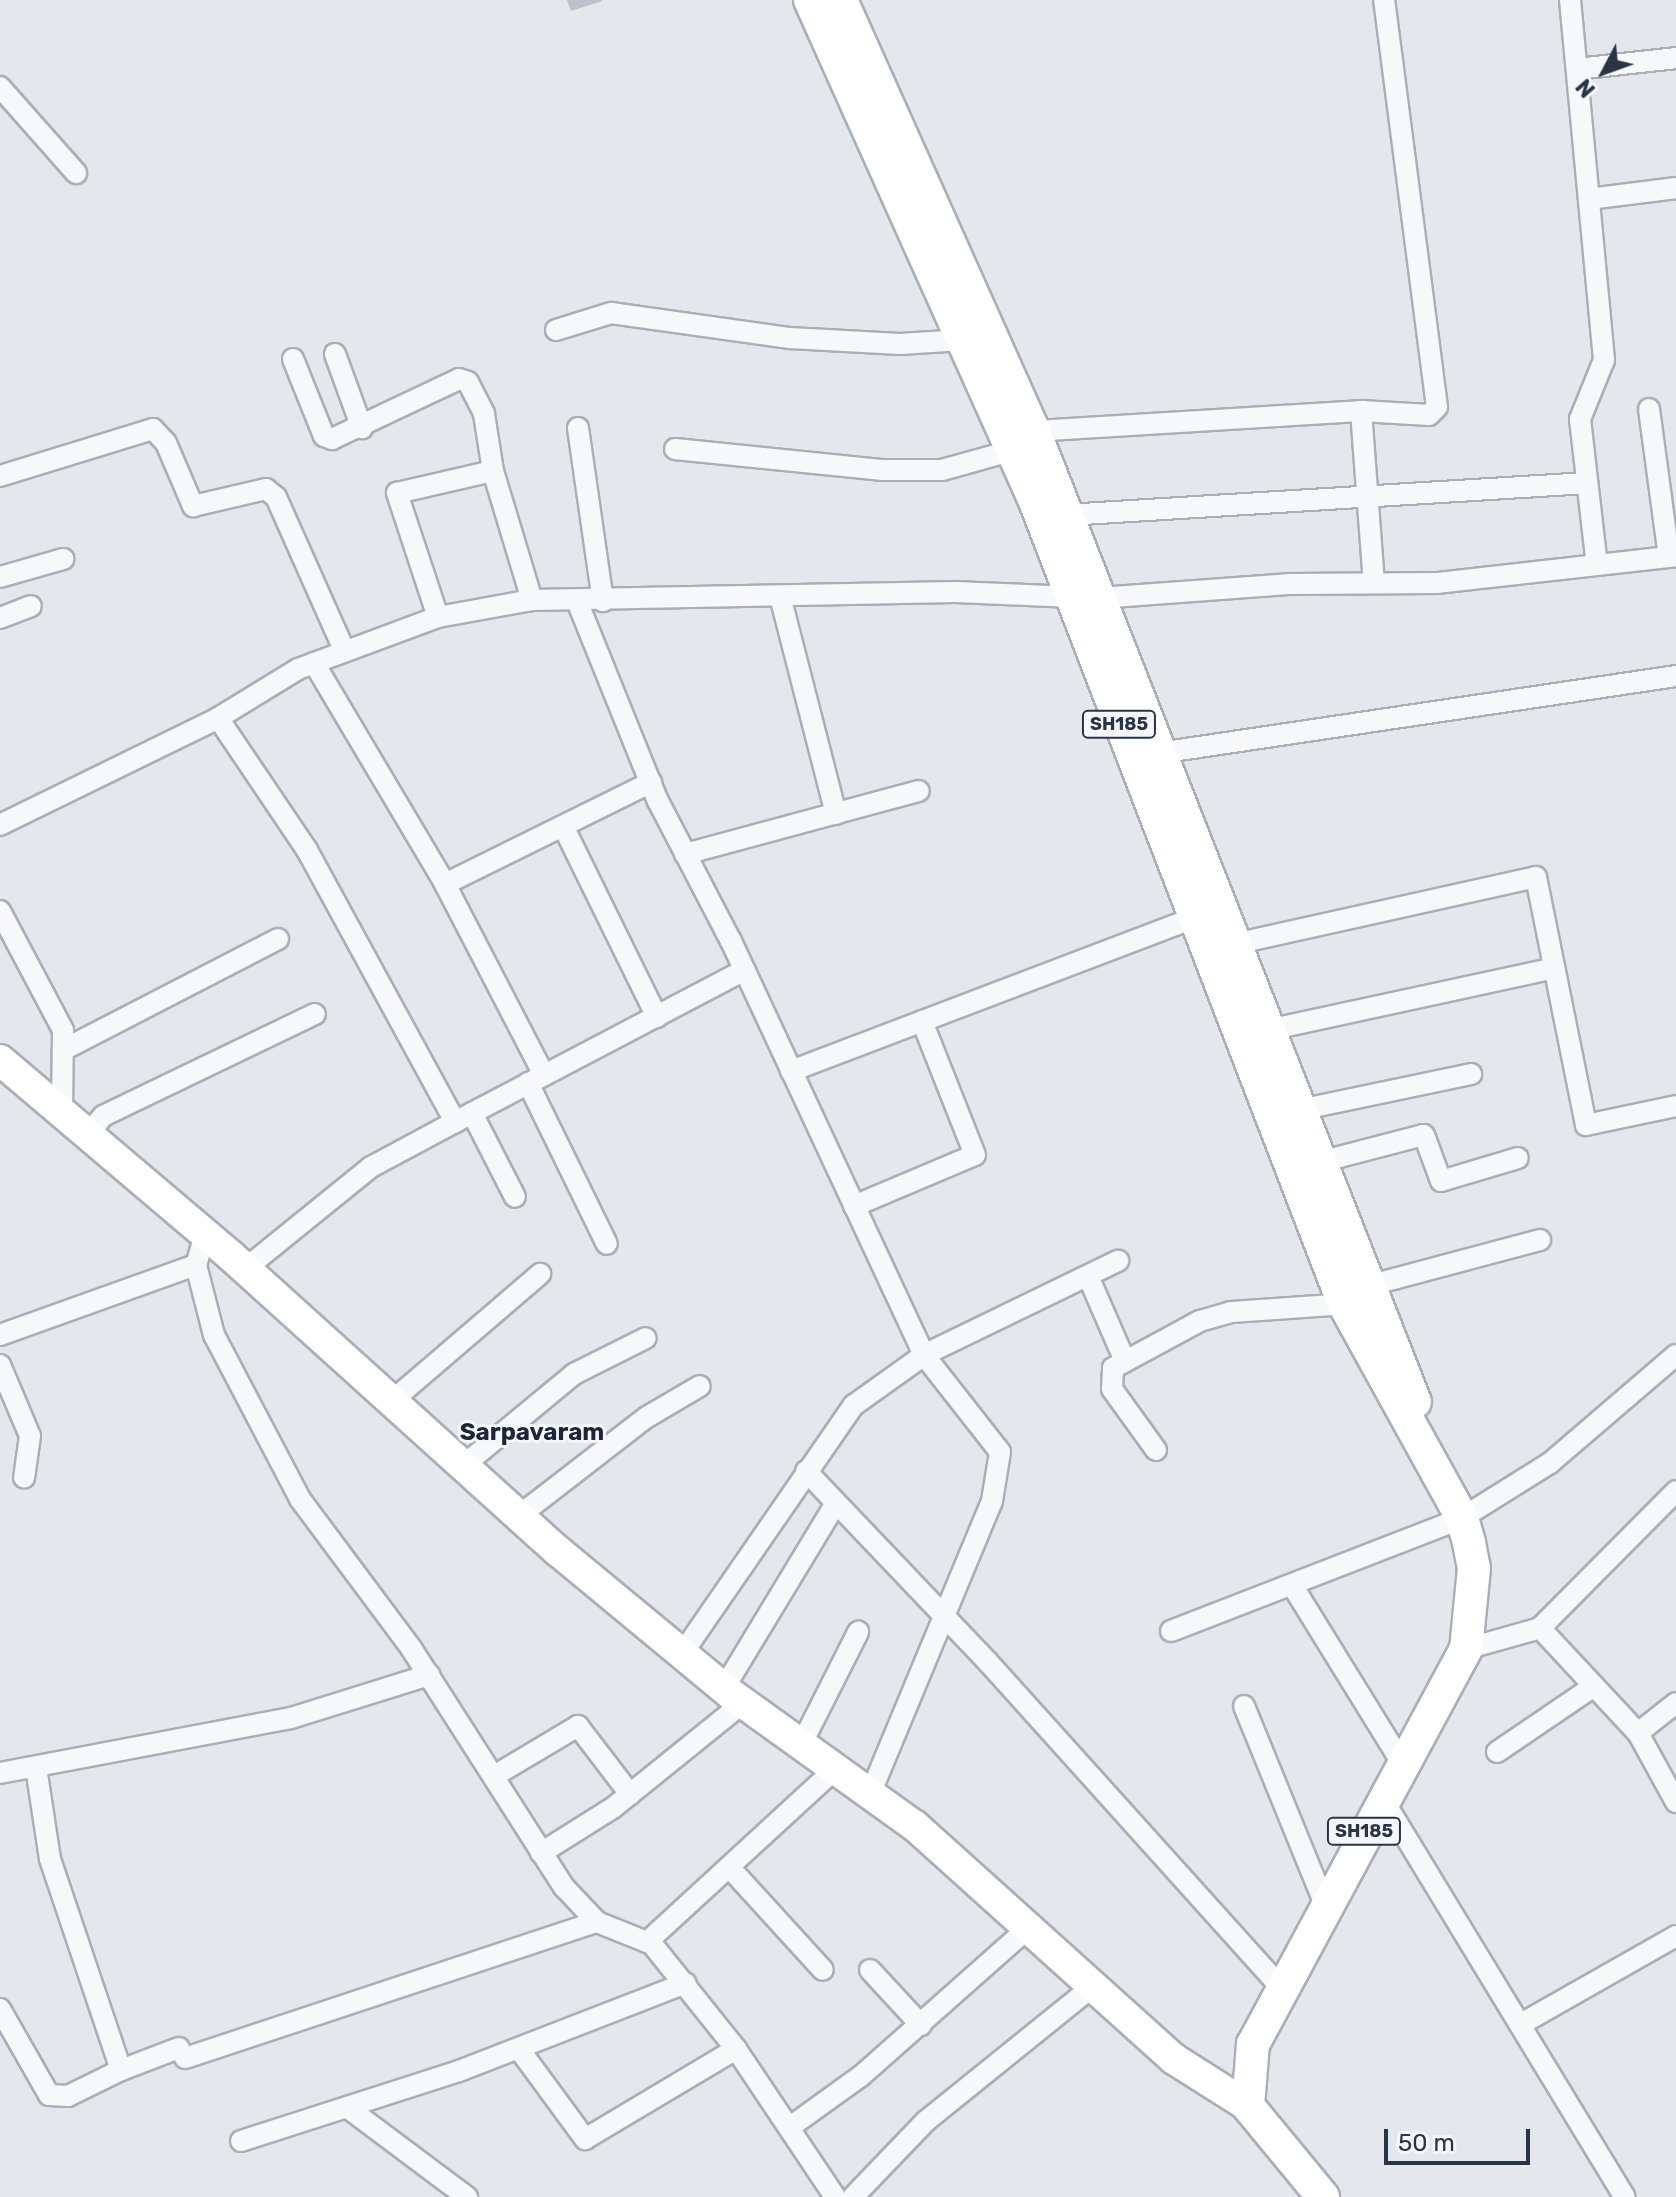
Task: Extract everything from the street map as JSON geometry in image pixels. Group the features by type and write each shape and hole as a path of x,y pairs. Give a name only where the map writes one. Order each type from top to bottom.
{"main road":[{"name":"SH185","path":"810,0 963,340 1066,515 1084,597 1159,753 1371,1285 1419,1414 1425,1448"},
{"name":"SH185","path":"841,0 1024,441 1084,597 1196,917 1344,1304 1405,1423 1425,1448 1462,1518 1474,1568 1466,1649 1280,1986 1253,2044 1248,2106"},
{"path":"0,1060 205,1234 520,1515 734,1696 871,1792 1174,2059 1248,2106 1323,2197"}],"street":[{"path":"675,449 881,470 942,470 1024,441 1361,411 1429,415 1437,407 1384,0"},
{"path":"1570,0 1604,360 1580,419 1597,565"},
{"path":"1577,69 1676,58"},
{"path":"0,87 76,173"},
{"path":"1589,199 1676,188"},
{"path":"556,330 611,313 790,338 900,344 963,340"},
{"path":"335,354 362,428"},
{"path":"293,359 324,436 362,428 459,379 468,382 484,414 493,471 532,600"},
{"path":"0,825 218,718 314,663 344,650 438,617 532,600 780,596 1084,597 1374,583 1437,583 1672,557 1649,409"},
{"path":"1361,411 1374,583"},
{"path":"578,428 603,601"},
{"path":"0,476 153,429 166,443 193,506 271,492 344,650"},
{"path":"438,617 397,493 493,471"},
{"path":"1066,515 1587,483"},
{"path":"0,577 63,559"},
{"path":"780,596 836,814"},
{"path":"577,601 651,782 745,970 924,1355 1000,1452 992,1501 947,1618 871,1792"},
{"path":"0,618 31,606"},
{"path":"314,663 445,884 536,1079 607,1244"},
{"path":"1159,753 1676,676"},
{"path":"218,718 307,850 463,1117 515,1197"},
{"path":"445,884 651,782"},
{"path":"685,854 919,791"},
{"path":"563,826 657,1017"},
{"path":"1234,944 1536,877 1586,1125 1676,1106"},
{"path":"0,911 63,1030 62,1111"},
{"path":"791,1071 1196,917"},
{"path":"63,1050 278,939"},
{"path":"1268,1030 1554,968"},
{"path":"245,1269 371,1167 745,970"},
{"path":"88,1134 103,1116 315,1014"},
{"path":"854,1206 975,1155 922,1021"},
{"path":"1299,1110 1471,1074"},
{"path":"1320,1162 1424,1135 1441,1181 1518,1158"},
{"path":"205,1234 196,1265 214,1335 272,1452 429,1675 541,1853 597,1922 647,1942 686,1983 736,2049 835,2197"},
{"path":"1371,1285 1540,1240"},
{"path":"684,1651 854,1405 924,1355 1118,1261"},
{"path":"0,1335 196,1265"},
{"path":"393,1400 540,1274"},
{"path":"1088,1276 1125,1361"},
{"path":"1156,1450 1108,1381 1125,1361 1200,1321 1231,1312 1344,1304"},
{"path":"464,1465 574,1374 646,1338"},
{"path":"1171,1631 1462,1518 1550,1463 1676,1355"},
{"path":"0,1365 30,1436 24,1478"},
{"path":"520,1515 647,1417 700,1386"},
{"path":"806,1471 947,1618 1280,1986"},
{"path":"1466,1649 1540,1628 1676,1491"},
{"path":"541,1853 630,1794 734,1696 836,1503"},
{"path":"1292,1585 1402,1763"},
{"path":"1540,1628 1638,1733 1670,1778 1676,1802"},
{"path":"801,1745 858,1632"},
{"path":"0,1773 291,1718 429,1675"},
{"path":"1497,1752 1594,1686"},
{"path":"1638,1733 1676,1703"},
{"path":"1244,1706 1325,1904"},
{"path":"494,1776 578,1726 630,1794"},
{"path":"36,1768 50,1859 121,2070"},
{"path":"647,1942 836,1768"},
{"path":"1382,1798 1521,2024 1595,2157 1625,2197"},
{"path":"729,1867 823,1970"},
{"path":"0,2008 49,2095 68,2096 121,2070 597,1922"},
{"path":"790,2127 921,2025 1028,1928"},
{"path":"1521,2024 1676,1936"},
{"path":"870,1970 921,2025"},
{"path":"241,2141 519,2049 686,1983"},
{"path":"853,2197 926,2121 1092,1987"},
{"path":"519,2049 585,2139 736,2049"},
{"path":"348,2108 467,2197"}],"building":[{"path":"567,0 602,0 602,1 571,11"}],"district":[{"name":"Sarpavaram","path":"532,1433"}]}
